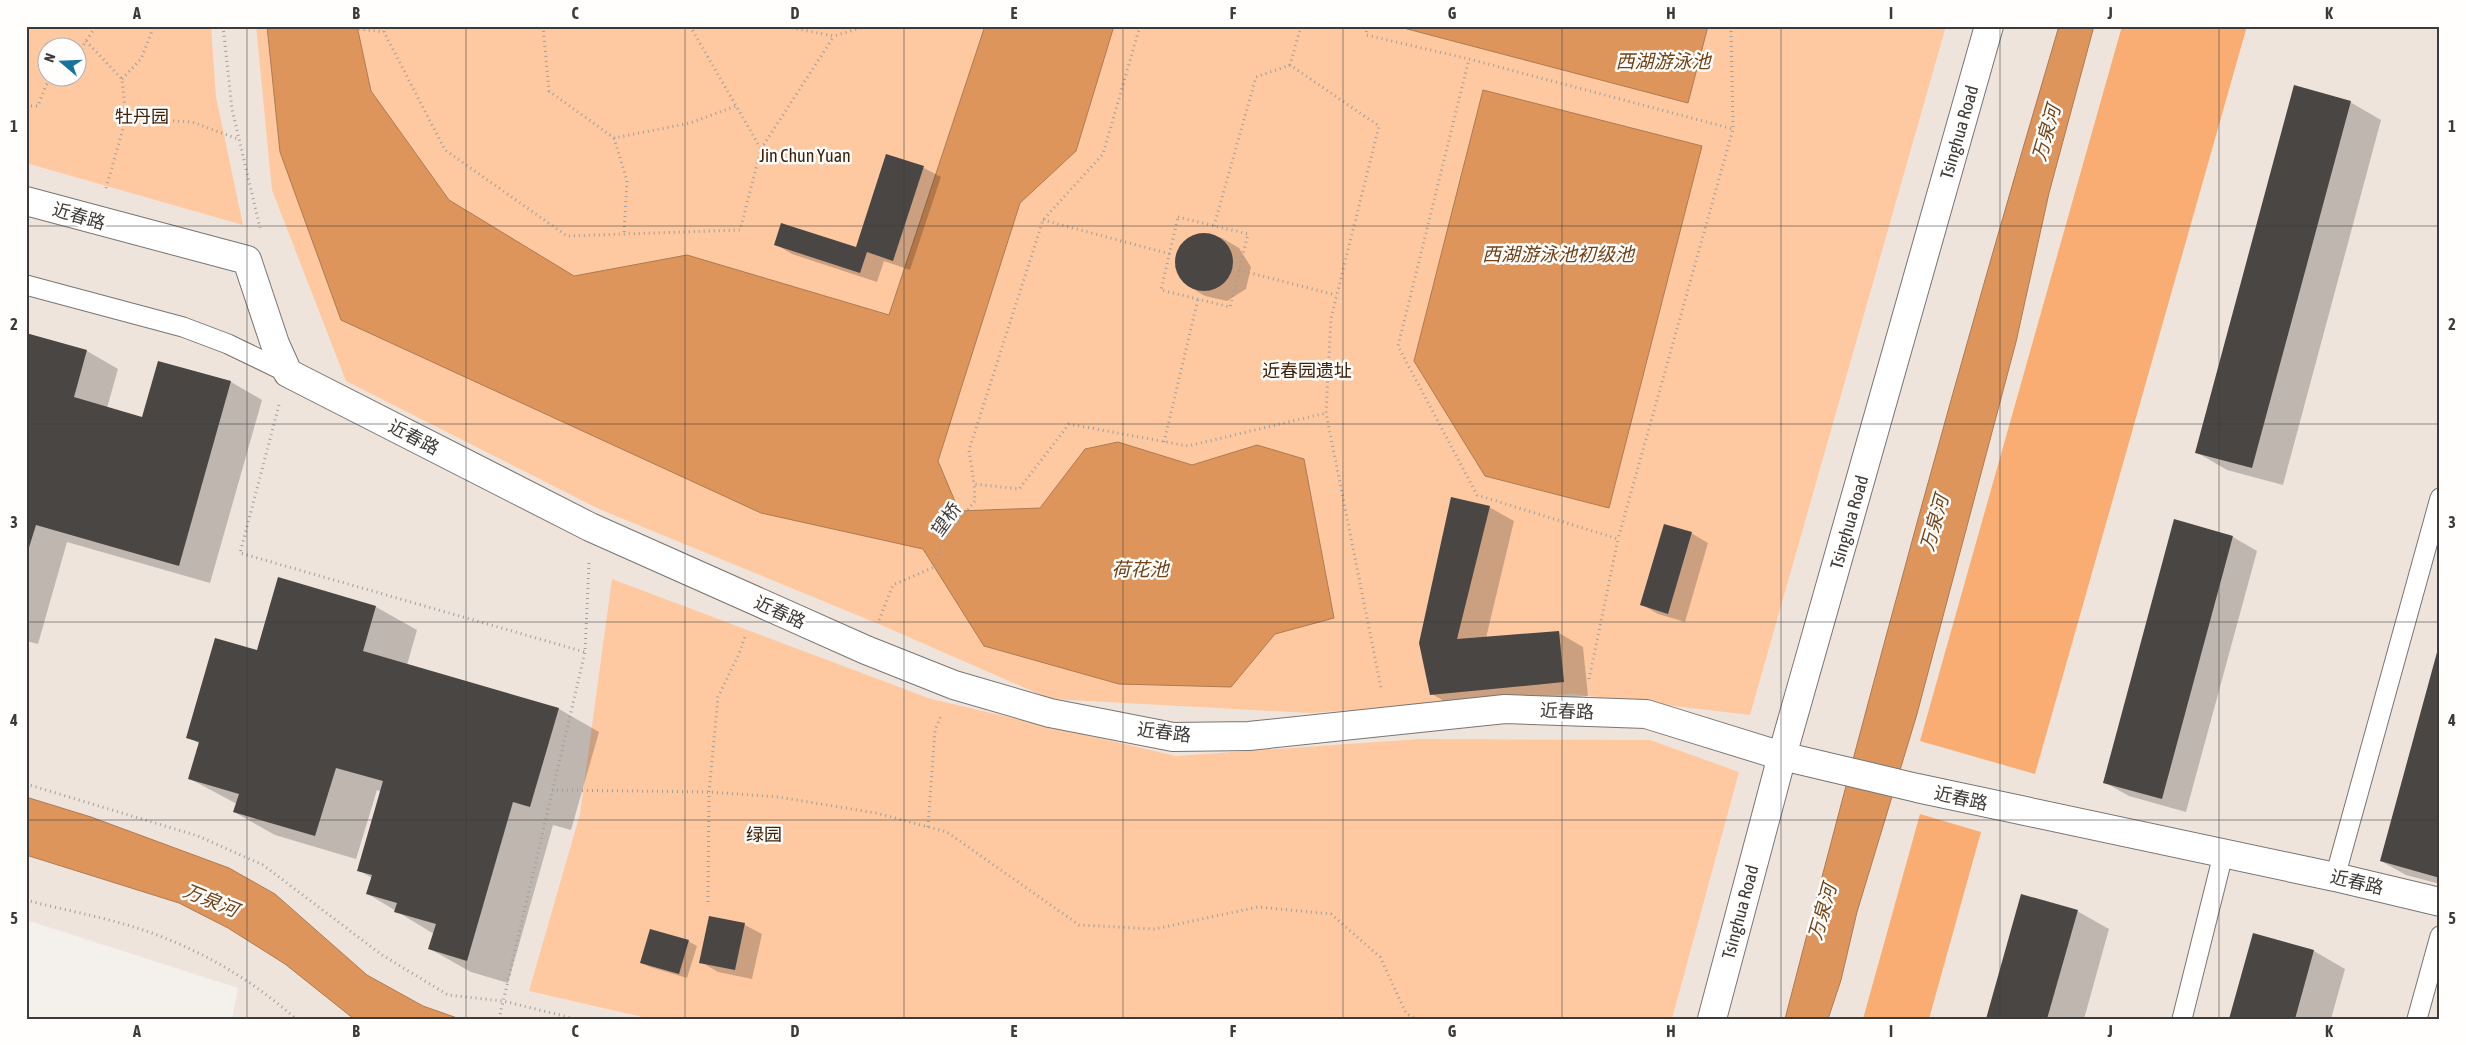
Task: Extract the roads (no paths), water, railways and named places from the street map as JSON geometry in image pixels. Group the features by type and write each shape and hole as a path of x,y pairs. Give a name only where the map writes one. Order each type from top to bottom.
{"street":[{"name":"Tsinghua Road","path":"1712,1019 1782,756 1989,26"},
{"name":"近春路","path":"26,201 247,260 275,344 288,373 590,528 866,650 954,685 1050,713 1173,737 1248,736 1505,709 1646,714 1782,756 1917,788 2223,855 2335,877 2440,902"}],"lane":[{"path":"26,285 183,327 228,344 288,373"},
{"path":"2335,877 2440,498"},
{"path":"2182,1019 2223,855"},
{"path":"2417,1019 2440,936"}],"water":[{"name":"荷花池","path":"267,26 357,26 371,91 449,200 574,276 687,255 889,315 985,26 1114,26 1076,151 1020,203 938,461 959,511 1040,508 1085,449 1118,442 1192,465 1257,445 1304,459 1334,618 1275,634 1231,687 1119,684 984,646 923,549 761,513 341,320 280,152"},
{"name":"西湖游泳池","path":"1396,26 1708,26 1688,103"},
{"name":"万泉河","path":"2059,26 2094,26 2049,193 2016,342 1917,714 1857,912 1841,980 1828,1019 1785,1019 1918,521 1987,273"},
{"name":"西湖游泳池初级池","path":"1483,90 1702,146 1609,508 1485,476 1414,361"},
{"name":"万泉河","path":"26,797 91,817 229,868 275,894 367,975 423,1006 460,1019 354,1019 285,964 228,928 179,903 26,855"}],"park label":[{"name":"牡丹园","path":"142,116"},
{"name":"Jin Chun Yuan","path":"805,155"},
{"name":"近春园遗址","path":"1307,370"},
{"name":"绿园","path":"764,834"}]}
